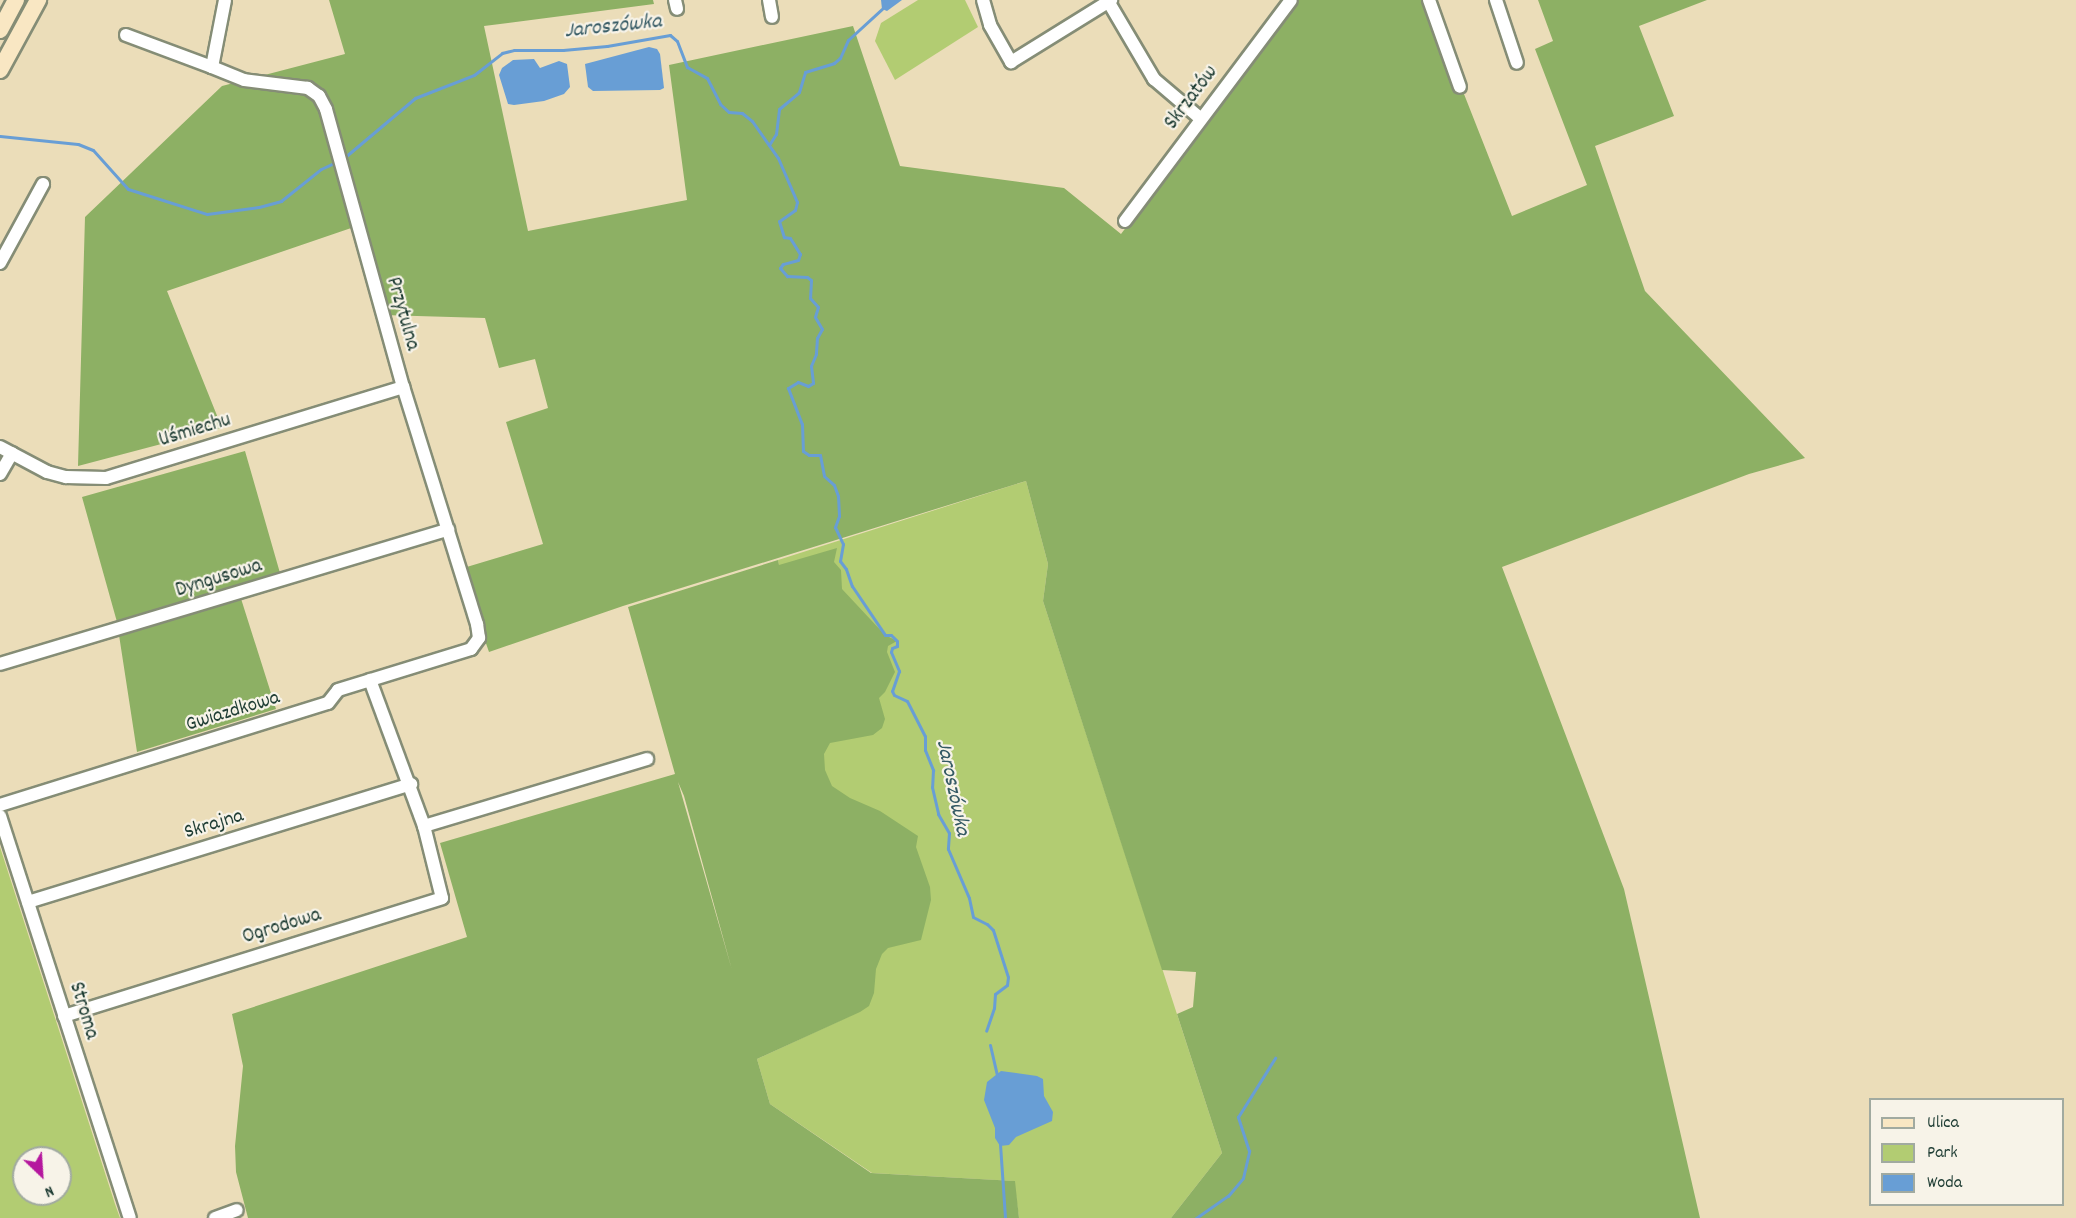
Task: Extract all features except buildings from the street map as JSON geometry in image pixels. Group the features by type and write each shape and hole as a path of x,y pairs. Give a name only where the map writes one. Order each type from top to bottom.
{"main road":[{"path":"0,30 16,0"},
{"path":"0,70 38,0"}],"street":[{"path":"212,67 225,0"},
{"path":"769,0 772,17"},
{"path":"983,0 990,24 1011,62 1092,5 1109,1 1154,79 1200,118"},
{"name":"Skrzatów","path":"1125,221 1200,118 1291,0"},
{"path":"1429,0 1460,87"},
{"path":"1496,0 1517,63"},
{"name":"Przytulna","path":"126,35 244,80 308,87 323,102 343,163 357,226 403,387 479,632 476,643 471,649"},
{"path":"0,263 42,184"},
{"name":"Uśmiechu","path":"0,447 47,472 66,477 106,478 403,387"},
{"path":"0,474 12,453"},
{"name":"Dyngusowa","path":"0,664 448,530"},
{"name":"Gwiazdkowa","path":"0,805 328,702 338,690 471,649"},
{"name":"Ogrodowa","path":"64,1016 442,897 411,784 370,680"},
{"path":"424,826 647,759"},
{"name":"Skrajna","path":"28,902 411,784"},
{"name":"Stroma","path":"0,816 130,1218"},
{"path":"215,1218 237,1210"}],"green space":[{"path":"329,0 653,0 654,4 484,26 528,231 687,200 669,65 853,26 900,166 1064,188 1121,234 1298,0 1427,0 1512,216 1587,185 1535,49 1553,41 1538,0 1707,0 1639,26 1674,116 1595,146 1645,291 1805,458 1749,474 1502,567 1624,889 1700,1218 1171,1218 1222,1153 1177,1014 1193,1007 1196,972 1162,970 1043,601 1048,564 1026,481 623,606 489,652 460,569 543,544 506,422 548,408 535,359 499,368 485,318 383,315 357,226 167,291 222,428 78,466 85,217 222,86 345,54"},
{"path":"918,0 965,0 978,27 895,80 875,41 881,23"},
{"path":"245,451 280,573 237,586 276,709 137,752 117,622 82,497"},
{"path":"1026,481 1048,564 1043,601 1222,1153 1171,1218 1019,1218 1014,1181 872,1173 770,1104 757,1059 850,1016 778,560"},
{"path":"837,548 834,562 841,570 842,589 885,635 897,641 888,646 887,652 895,672 885,692 879,698 885,719 882,728 873,735 830,743 824,754 825,770 832,786 850,798 880,811 918,836 916,847 930,887 931,900 921,940 888,948 882,954 876,969 874,993 869,1006 757,1059 770,1104 871,1173 1015,1181 1019,1218 248,1218 236,1172 235,1146 243,1066 232,1014 467,937 440,843 675,774 628,607 778,560 779,565","holes":["678,782 684,796 732,970"]},
{"path":"0,847 120,1218 0,1218"}],"water":[{"path":"881,0 902,0 887,11 882,9"},
{"path":"649,47 657,49 660,54 664,88 660,90 593,91 588,87 585,64"},
{"path":"534,59 540,68 559,61 567,64 570,87 564,94 544,101 508,104 499,75 502,68 513,60"},
{"path":"1001,1071 1037,1076 1043,1079 1044,1096 1053,1112 1052,1121 1016,1137 1009,1145 1000,1146 995,1138 995,1128 984,1100 987,1082"}],"waterway":[{"path":"769,145 776,134 779,109 799,92 805,72 834,63 840,58 848,40 882,9"},
{"name":"Jaroszówka","path":"345,157 415,98 474,75 502,53 514,50 563,50 607,46 670,35 677,41 687,67 707,78 720,104 729,112 742,113 752,121 778,158 797,202 795,210 779,221 784,237 790,238 800,254 798,260 783,264 780,268 787,276 807,277 811,280 810,298 818,307 815,317 822,329 817,338 816,354 811,366 813,383 808,386 798,382 788,388 802,424 803,451 809,455 820,455 824,476 834,485 838,496 839,516 835,527 843,544 840,561 846,569 852,586 885,635 891,635 897,641 897,646 892,648 891,652 899,671 892,691 894,695 907,701 925,736 925,750 933,770 932,787 938,814 949,833 948,849 969,898 973,917 993,930 1008,977 1007,985 995,994 994,1008 986,1031"},
{"name":"Jaroszówka","path":"0,136 78,144 93,150 128,189 207,214 259,207 281,201 321,169 336,162"},
{"path":"990,1045 997,1075"},
{"path":"1196,1218 1228,1196 1243,1178 1249,1151 1238,1117 1275,1058"},
{"path":"1000,1144 1005,1218"}]}
